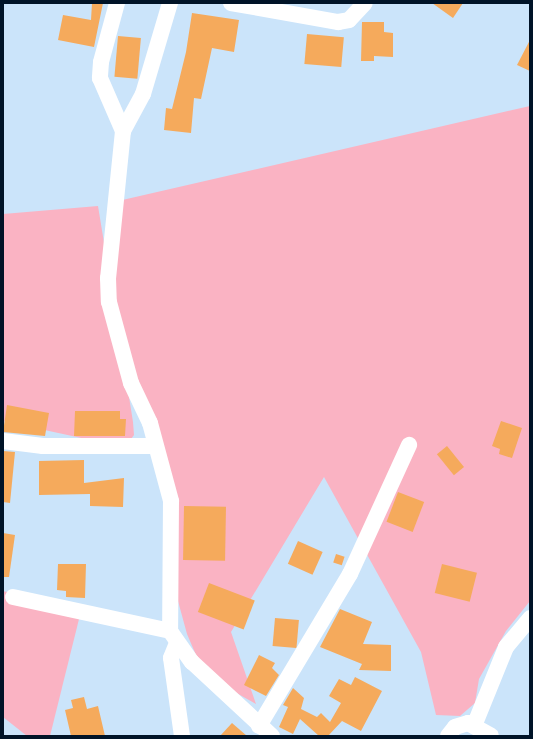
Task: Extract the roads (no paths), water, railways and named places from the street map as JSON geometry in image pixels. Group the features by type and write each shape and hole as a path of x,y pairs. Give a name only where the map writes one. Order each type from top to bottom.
{"street":[{"path":"117,3 101,62 100,78 123,131"},
{"path":"170,3 143,94 123,131 108,278 109,302 131,383 150,423 171,501 173,637 171,658 182,736"},
{"path":"231,3 338,22 349,20 365,3"},
{"path":"3,441 43,446 155,446"},
{"path":"259,726 350,574 409,445"},
{"path":"13,597 173,637 259,726 272,736"},
{"path":"474,726 506,647 530,618"},
{"path":"448,736 455,727 468,723 491,736"}]}
